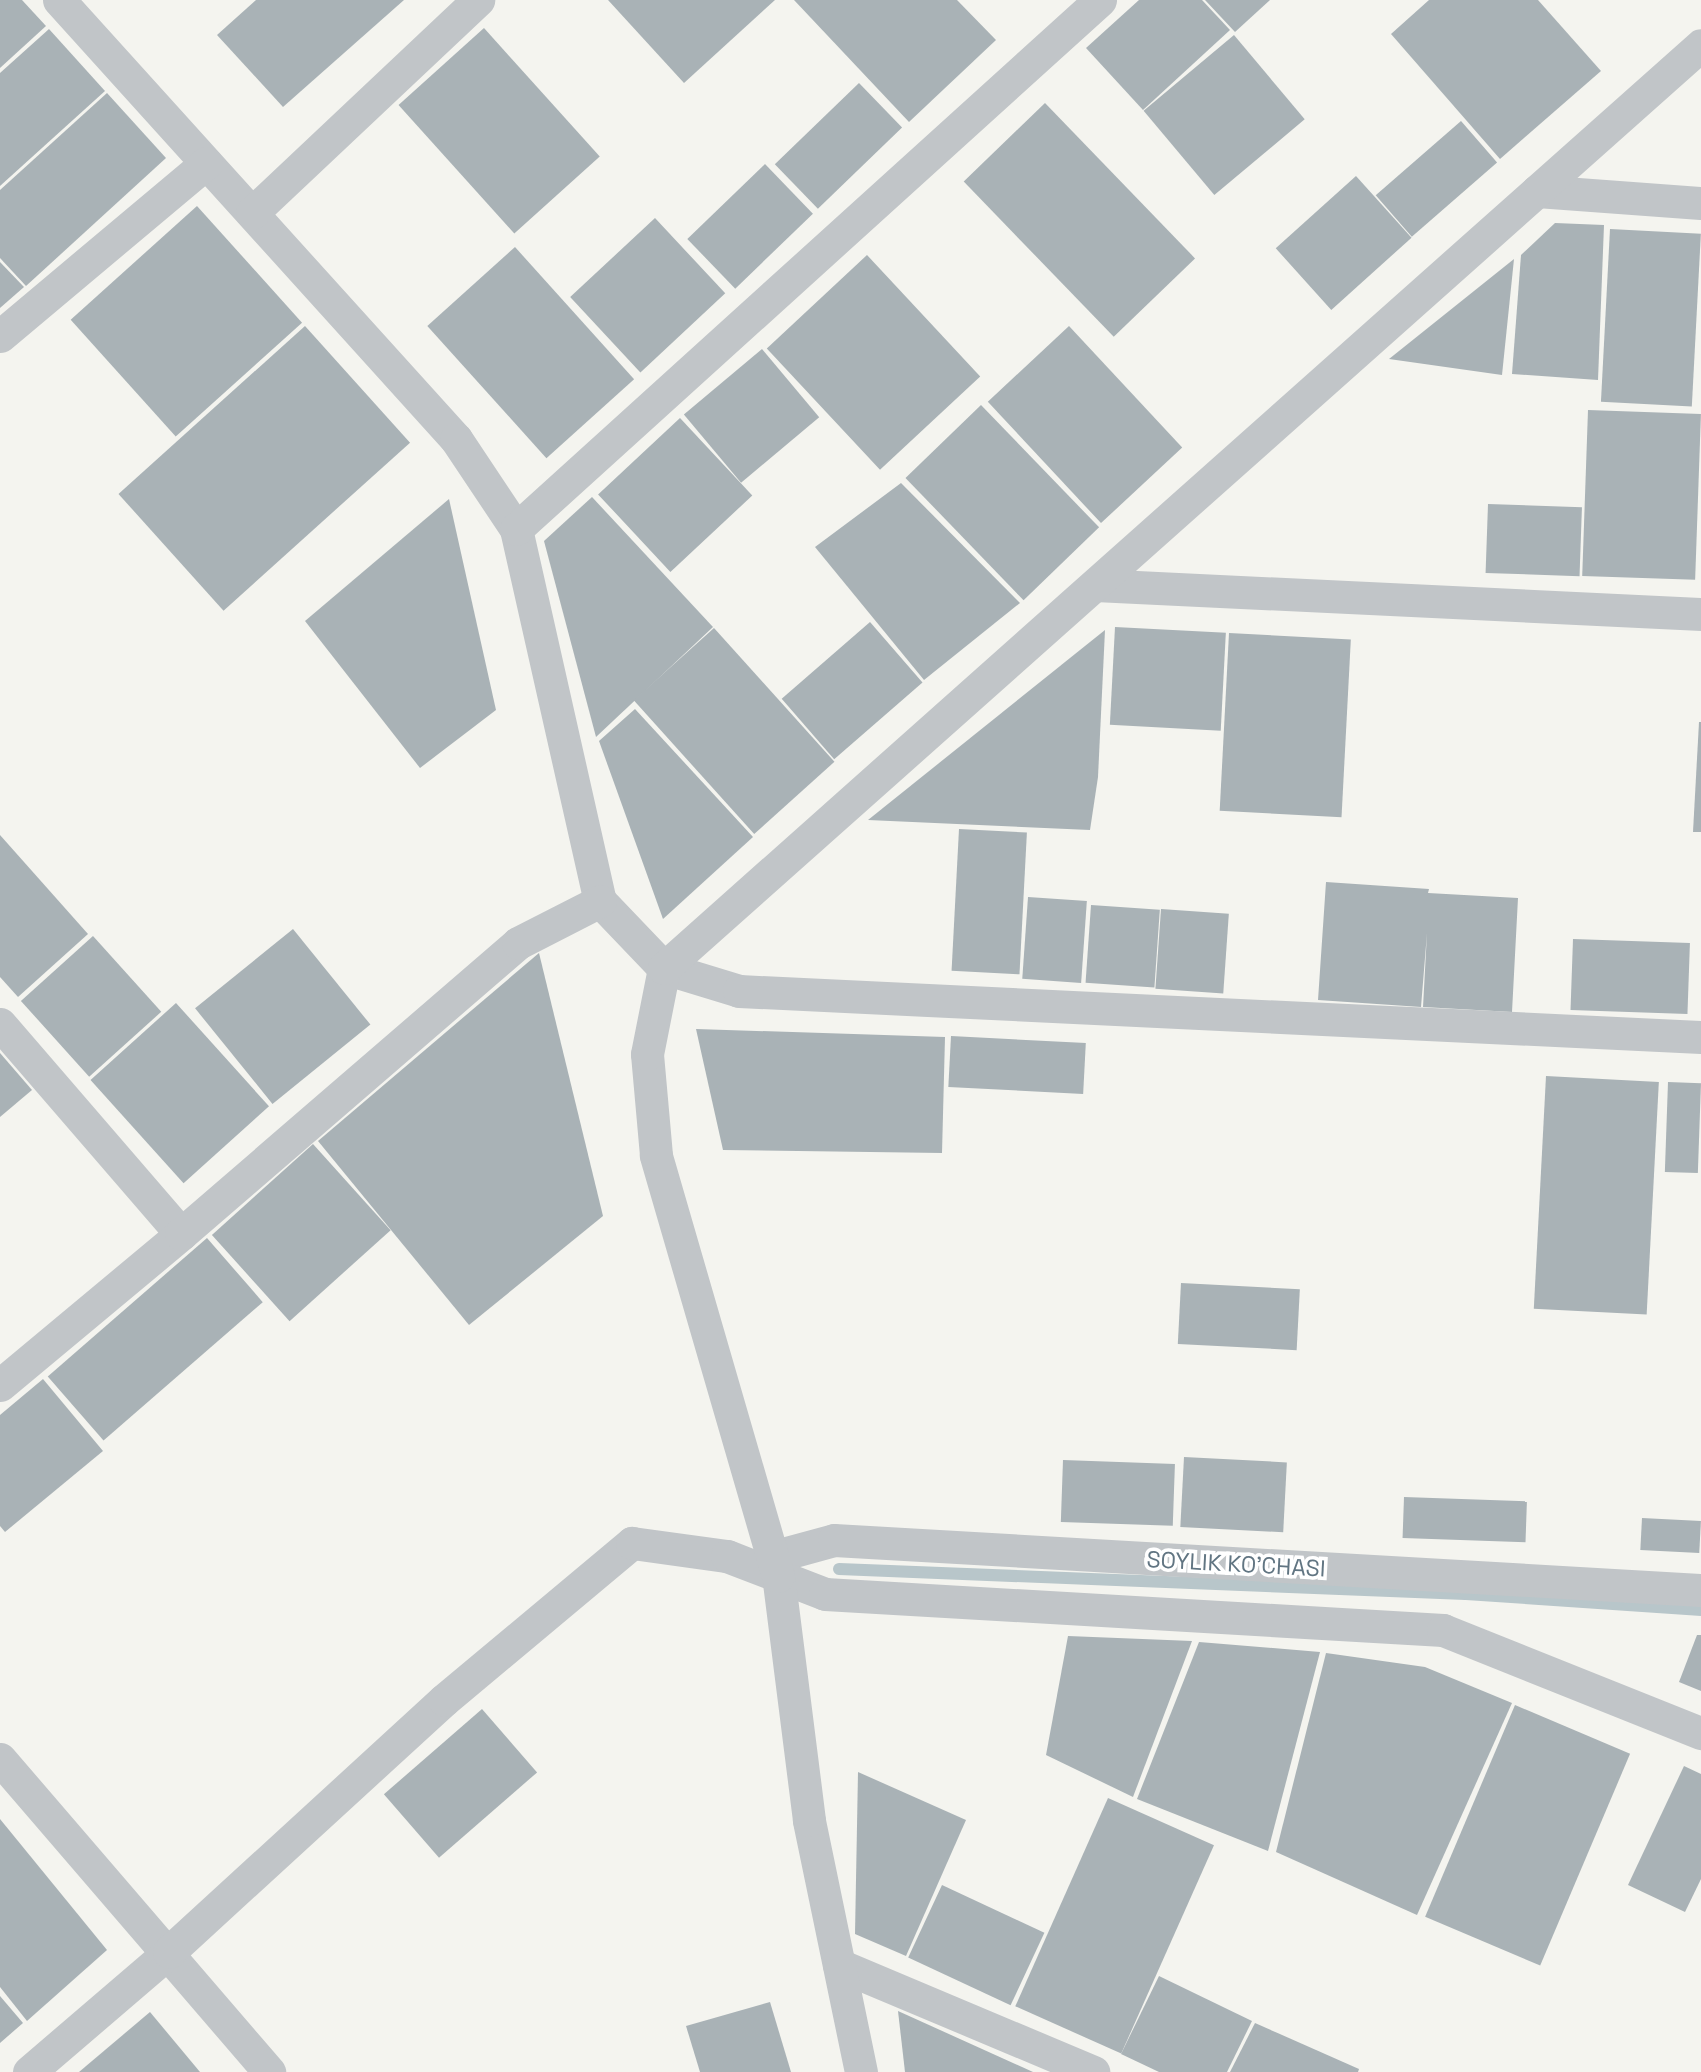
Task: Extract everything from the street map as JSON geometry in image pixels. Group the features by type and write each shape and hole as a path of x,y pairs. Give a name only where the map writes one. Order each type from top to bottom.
{"street":[{"path":"59,0 456,439 516,529 600,901 664,968 739,990 1701,1037"},
{"path":"252,213 478,0"},
{"path":"516,529 1100,0"},
{"path":"861,2072 809,1820 775,1566 656,1155 647,1054 664,968 1701,45"},
{"path":"0,336 206,163"},
{"path":"1537,191 1701,203"},
{"path":"1095,585 1701,614"},
{"path":"0,1385 181,1234 518,943 600,901"},
{"path":"0,1024 181,1234"},
{"name":"SOYLIK KO'CHASI","path":"775,1566 834,1540 1701,1590"},
{"path":"29,2072 169,1952 443,1700 632,1543 727,1556 775,1566 825,1594 1443,1630 1701,1733"},
{"path":"1443,1630 1446,1577"},
{"path":"0,1759 169,1952 269,2072"},
{"path":"839,1965 1093,2072"}],"building":[{"path":"0,0 22,0 46,26 0,68"},
{"path":"256,0 404,0 283,107 217,35"},
{"path":"608,0 775,0 684,83"},
{"path":"794,0 957,0 996,40 909,122"},
{"path":"1139,0 1202,0 1230,30 1143,110 1086,48"},
{"path":"1205,0 1270,0 1235,32"},
{"path":"1429,0 1538,0 1601,71 1500,159 1391,34"},
{"path":"484,28 600,157 514,234 399,105"},
{"path":"49,29 105,91 0,186 0,73"},
{"path":"1234,35 1305,119 1214,195 1144,111"},
{"path":"859,83 902,128 818,209 775,164"},
{"path":"107,93 166,158 26,286 0,258 0,190"},
{"path":"1045,103 1195,258 1114,337 964,181"},
{"path":"1461,121 1497,163 1412,237 1376,195"},
{"path":"765,164 813,214 735,289 687,239"},
{"path":"1356,176 1412,238 1331,310 1276,248"},
{"path":"197,206 302,323 176,436 71,320"},
{"path":"655,218 725,293 640,372 570,297"},
{"path":"1555,223 1604,225 1598,380 1512,374 1521,255"},
{"path":"1610,229 1701,234 1692,407 1601,402"},
{"path":"515,247 634,379 546,458 427,326"},
{"path":"867,255 980,376 880,470 767,348"},
{"path":"1514,259 1502,375 1389,359"},
{"path":"0,262 24,287 0,308"},
{"path":"305,326 410,443 224,611 118,494"},
{"path":"1069,326 1182,447 1101,523 988,402"},
{"path":"762,349 819,417 741,483 684,415"},
{"path":"981,405 1099,527 1024,600 905,478"},
{"path":"1588,410 1701,414 1695,580 1582,576"},
{"path":"680,418 752,496 670,572 598,494"},
{"path":"901,483 1020,603 924,680 815,547"},
{"path":"592,497 713,627 596,737 544,541"},
{"path":"449,499 496,710 420,768 305,621"},
{"path":"1488,504 1582,507 1580,576 1486,573"},
{"path":"870,622 922,682 834,759 782,699"},
{"path":"1115,627 1226,633 1221,731 1110,725"},
{"path":"714,628 834,762 754,834 634,700"},
{"path":"1105,630 1098,777 1090,830 868,820"},
{"path":"1229,633 1351,639 1342,817 1220,811"},
{"path":"635,709 753,837 663,919 599,741"},
{"path":"1699,722 1701,832 1693,832"},
{"path":"959,829 1027,833 1019,974 952,971"},
{"path":"0,835 88,934 18,997 0,977"},
{"path":"1326,882 1429,889 1428,893 1518,898 1512,1012 1423,1007 1427,933 1421,1007 1318,1000"},
{"path":"1028,897 1087,901 1081,983 1022,979"},
{"path":"1091,905 1160,910 1154,988 1086,983"},
{"path":"1161,909 1229,914 1223,994 1155,989"},
{"path":"293,929 370,1025 272,1104 195,1008"},
{"path":"93,936 161,1012 89,1077 21,1001"},
{"path":"1573,939 1690,943 1687,1014 1571,1010"},
{"path":"539,953 603,1216 469,1325 318,1141"},
{"path":"176,1003 269,1106 184,1183 91,1080"},
{"path":"696,1029 945,1037 942,1153 723,1150"},
{"path":"951,1036 1086,1043 1083,1094 948,1087"},
{"path":"0,1053 32,1090 0,1117"},
{"path":"1546,1076 1659,1082 1647,1315 1534,1309"},
{"path":"1668,1082 1701,1083 1698,1173 1665,1172"},
{"path":"313,1144 391,1230 290,1321 212,1235"},
{"path":"207,1238 263,1302 104,1441 48,1376"},
{"path":"1181,1283 1300,1289 1297,1350 1178,1344"},
{"path":"43,1379 103,1451 5,1532 0,1526 0,1415"},
{"path":"1184,1457 1287,1462 1283,1532 1180,1527"},
{"path":"1063,1460 1175,1464 1173,1526 1061,1522"},
{"path":"1404,1497 1527,1501 1525,1542 1403,1538"},
{"path":"1642,1518 1701,1521 1699,1553 1640,1550"},
{"path":"1697,1635 1701,1635 1701,1691 1679,1682"},
{"path":"1068,1636 1192,1641 1133,1797 1046,1755"},
{"path":"1199,1642 1320,1652 1268,1851 1137,1799"},
{"path":"1326,1653 1425,1667 1512,1703 1417,1915 1276,1852"},
{"path":"1515,1705 1630,1754 1540,1966 1425,1917"},
{"path":"482,1709 537,1772 439,1858 384,1794"},
{"path":"1684,1766 1701,1774 1701,1879 1685,1912 1628,1885"},
{"path":"858,1772 966,1820 906,1956 855,1934"},
{"path":"1108,1798 1214,1845 1121,2053 1015,2006"},
{"path":"0,1819 107,1950 27,2021 0,1987"},
{"path":"942,1885 1044,1933 1011,2005 908,1958"},
{"path":"1159,1976 1252,2021 1227,2072 1159,2072 1121,2054"},
{"path":"0,1996 23,2023 0,2043"},
{"path":"770,2002 791,2072 700,2072 686,2026"},
{"path":"898,2011 1033,2072 905,2072"},
{"path":"150,2012 200,2072 79,2072"},
{"path":"1255,2023 1359,2069 1358,2072 1230,2072"}],"waterway":[{"path":"839,1569 1466,1594 1701,1610"}]}
